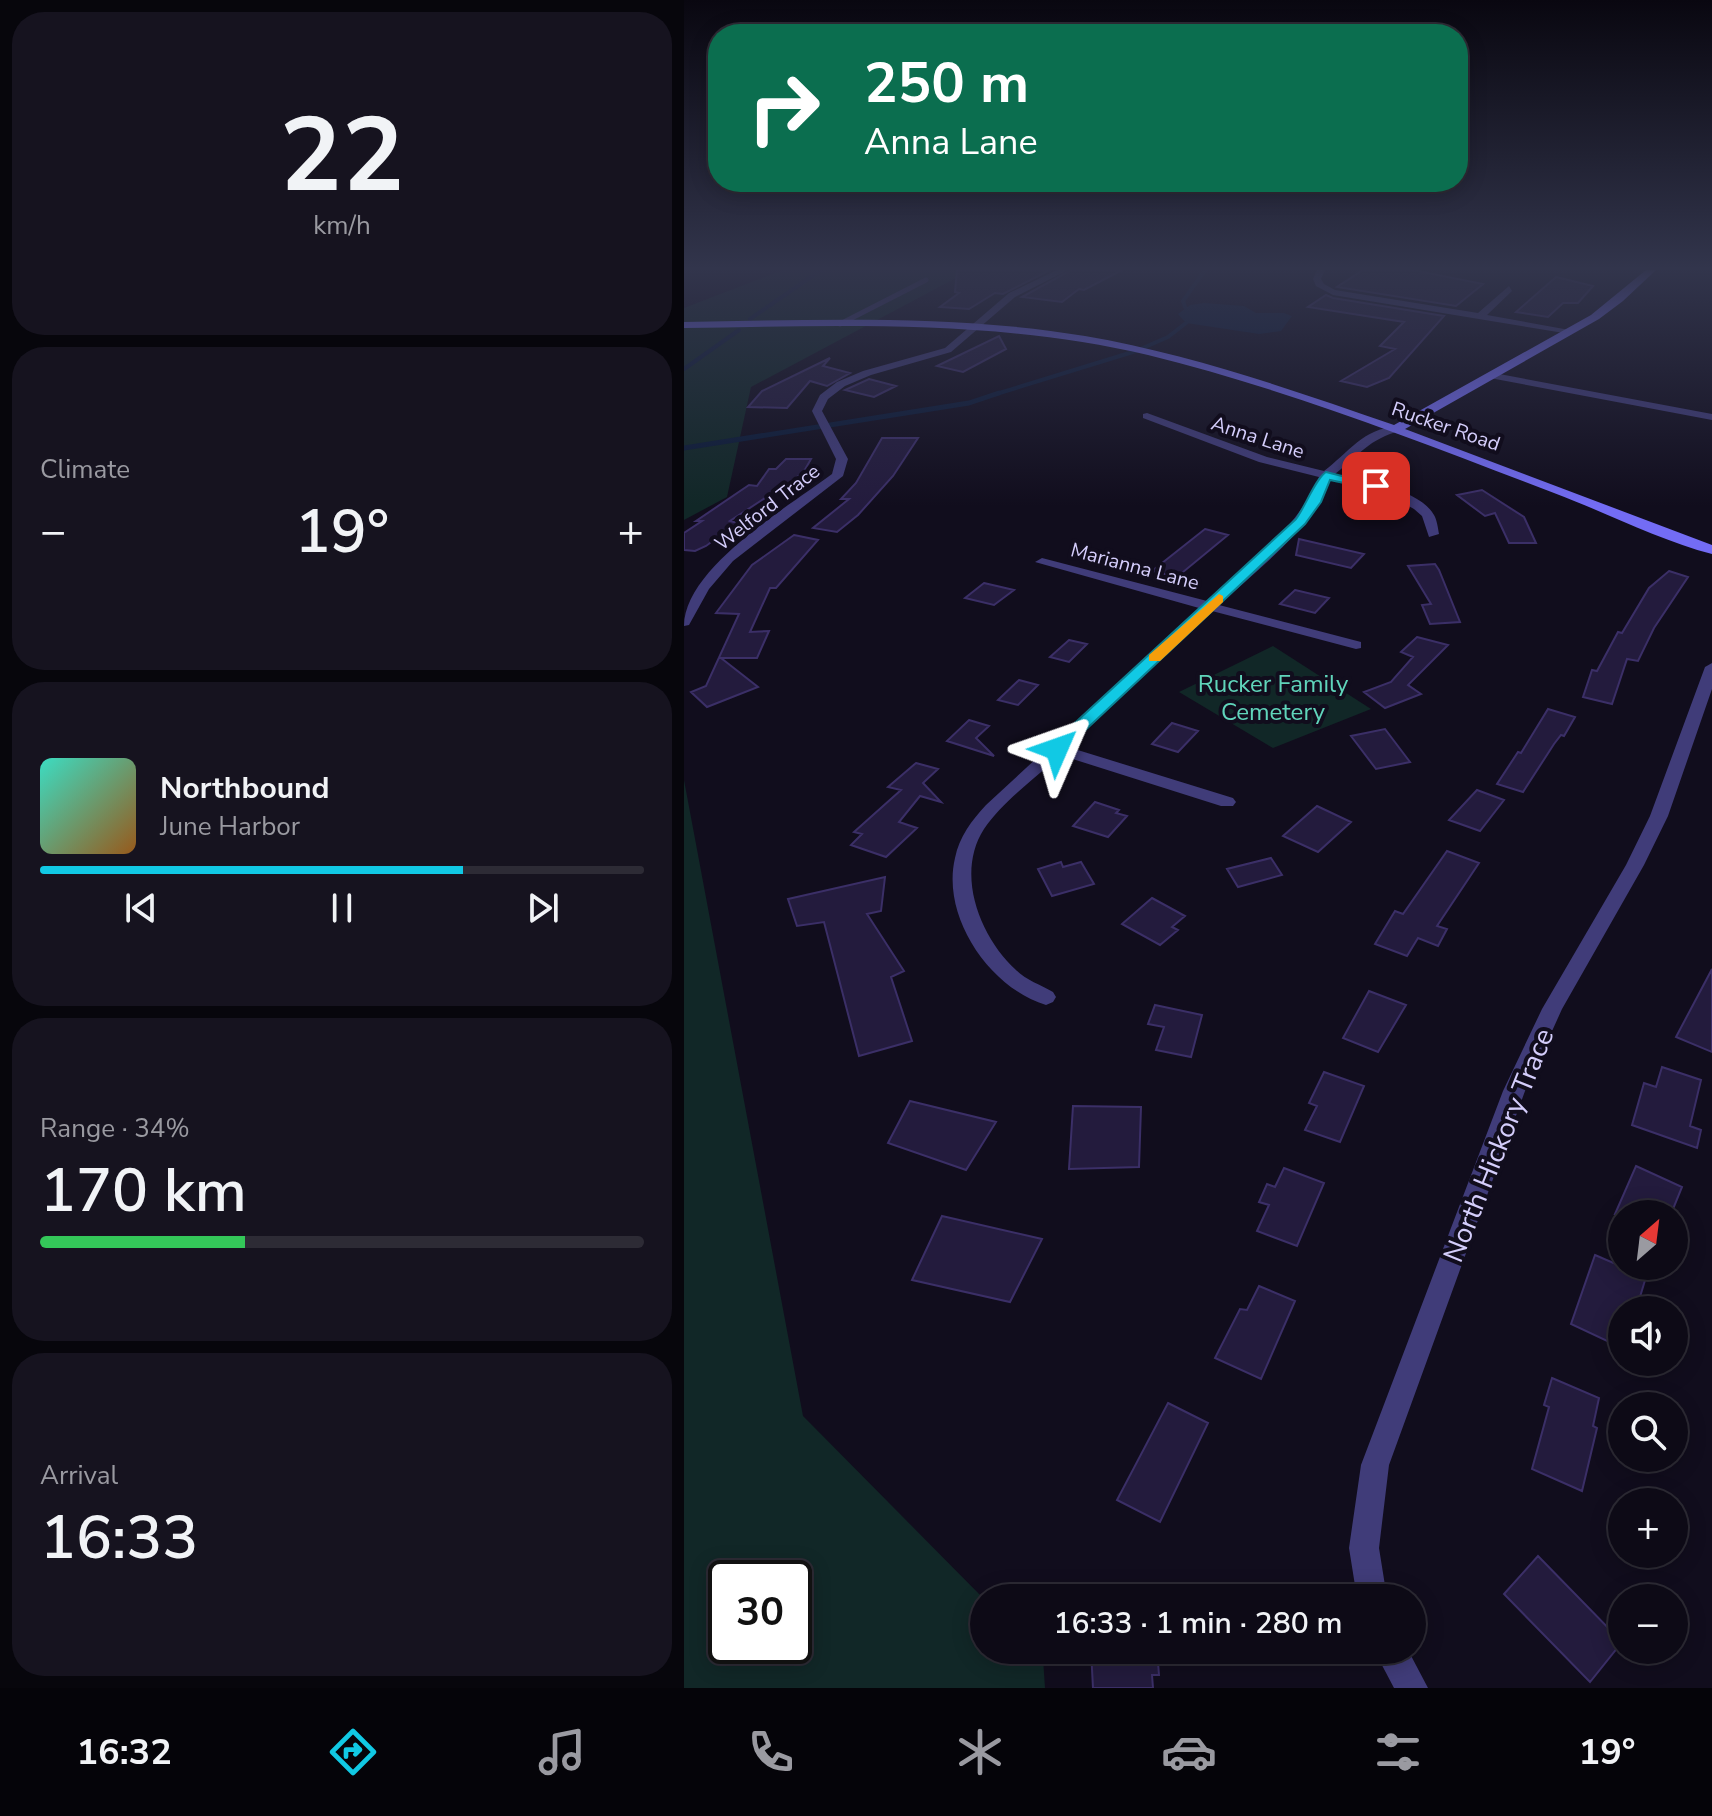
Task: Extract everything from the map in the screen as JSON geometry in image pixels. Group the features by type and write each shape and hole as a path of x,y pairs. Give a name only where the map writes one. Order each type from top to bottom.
{"main road":[{"name":"Rucker Road","path":"1131,349 1167,356 1483,459 1712,550"},
{"path":"1396,429 1540,349"}],"street":[{"name":"Welford Trace","path":"684,622 703,588 728,558 837,476 842,459 817,411 824,397 841,384 867,373 937,355 948,349"},
{"path":"1494,376 1712,417"},
{"name":"Anna Lane","path":"1147,416 1263,460 1376,486 1405,497 1428,515 1433,534"},
{"path":"1046,997 1011,978 987,952 964,897 961,866 968,843 981,822 1301,521 1315,502 1326,475 1357,451 1393,438 1396,429"},
{"name":"Marianna Lane","path":"1042,562 1356,645"},
{"name":"North Hickory Trace","path":"1367,1584 1364,1522 1375,1465 1514,1091 1552,1009 1635,865 1659,816 1712,667"},
{"path":"1057,749 1227,802"},
{"path":"1398,1664 1412,1688"}],"green space":[{"path":"684,349 823,349 751,387 727,497 684,520"},
{"name":"Rucker Family Cemetery","path":"1273,646 1371,709 1273,748 1179,692"},
{"path":"684,780 803,1416 970,1585 970,1664 1043,1664 1045,1688 684,1688"}],"building":[{"path":"973,349 1006,349 963,372 937,366"},
{"path":"1395,349 1415,349 1389,378 1367,387 1341,381"},
{"path":"830,358 823,366 850,373 827,386 810,381 787,408 748,407 762,391"},
{"path":"869,379 896,386 874,397 845,390"},
{"path":"882,438 918,438 893,476 858,515 837,532 813,528 849,499 841,499 856,483"},
{"path":"786,459 811,459 803,473 730,521 737,523 706,546 695,551 684,550 684,533 702,521 696,521 749,485 757,486 769,469 776,469"},
{"path":"1482,490 1524,517 1536,543 1509,543 1495,513 1485,516 1457,495"},
{"path":"1205,529 1228,535 1177,577 1152,571"},
{"path":"794,535 818,540 776,588 770,588 750,632 769,631 757,658 721,658 758,687 707,707 691,692 706,686 739,614 716,613 752,565"},
{"path":"1299,539 1364,554 1351,568 1296,555"},
{"path":"1435,564 1460,622 1430,624 1422,605 1431,604 1408,566"},
{"path":"1669,571 1688,577 1654,628 1638,661 1627,659 1612,704 1583,697 1592,670 1597,671 1618,632 1622,633 1649,588"},
{"path":"984,583 1014,590 994,605 965,598"},
{"path":"1295,590 1329,598 1315,613 1280,604"},
{"path":"1417,637 1448,645 1408,685 1421,694 1385,708 1364,692 1391,682 1413,657 1401,652"},
{"path":"1069,640 1087,644 1069,662 1050,657"},
{"path":"1019,680 1038,685 1018,705 998,700"},
{"path":"1548,709 1575,717 1564,736 1561,735 1554,744 1523,792 1497,784 1518,752 1521,753"},
{"path":"969,720 989,726 976,738 994,756 947,741"},
{"path":"1172,723 1198,731 1178,752 1152,744"},
{"path":"1385,729 1410,762 1376,769 1351,736"},
{"path":"916,763 938,769 923,783 941,802 920,796 899,822 917,828 886,857 851,845 862,834 854,832 901,790 888,787"},
{"path":"1477,790 1504,800 1480,831 1449,820"},
{"path":"1095,802 1127,816 1108,837 1073,826"},
{"path":"1317,806 1351,822 1318,852 1283,836"},
{"path":"1447,851 1479,863 1437,926 1447,929 1438,946 1418,938 1407,956 1375,944 1395,911 1403,914"},
{"path":"1271,858 1282,875 1238,887 1227,869"},
{"path":"1061,862 1063,867 1081,862 1094,884 1052,896 1038,869"},
{"path":"885,877 881,911 867,914 904,971 891,977 912,1041 859,1056 824,922 797,926 788,899"},
{"path":"1152,898 1185,916 1172,927 1178,930 1160,945 1122,924"},
{"path":"1712,969 1712,1052 1676,1037"},
{"path":"1369,991 1406,1005 1378,1052 1343,1038"},
{"path":"1155,1005 1202,1015 1191,1057 1156,1050 1164,1027 1148,1024"},
{"path":"1662,1067 1701,1080 1690,1126 1701,1130 1697,1148 1632,1125 1644,1083 1656,1087"},
{"path":"1324,1072 1364,1086 1340,1142 1305,1130 1317,1106 1309,1103"},
{"path":"910,1101 996,1122 966,1170 888,1143"},
{"path":"1073,1106 1141,1107 1139,1167 1069,1169"},
{"path":"1636,1166 1682,1187 1677,1200 1621,1200"},
{"path":"1284,1168 1324,1183 1297,1246 1257,1231 1269,1205 1259,1202 1267,1184 1275,1187"},
{"path":"942,1216 1042,1239 1010,1302 912,1280"},
{"path":"1595,1255 1608,1261 1608,1280 1645,1280 1640,1296 1608,1296 1608,1341 1571,1324"},
{"path":"1259,1286 1295,1301 1261,1379 1215,1358 1240,1309 1247,1310"},
{"path":"1552,1378 1599,1398 1593,1426 1597,1428 1582,1491 1532,1469 1549,1407 1544,1405"},
{"path":"1168,1403 1208,1423 1160,1522 1117,1500"},
{"path":"1538,1556 1608,1628 1608,1660 1590,1682 1504,1594"},
{"path":"1092,1664 1158,1664 1159,1675 1152,1675 1153,1688 1093,1688"}],"waterway":[{"path":"684,369 713,349"},
{"path":"993,395 1141,349"},
{"path":"993,395 999,393"},
{"path":"684,448 969,403 993,395"}],"slow traffic":[{"path":"1154,658 1219,599"}],"route":[{"path":"1057,749 1301,521 1315,502 1326,475 1376,486"}]}
